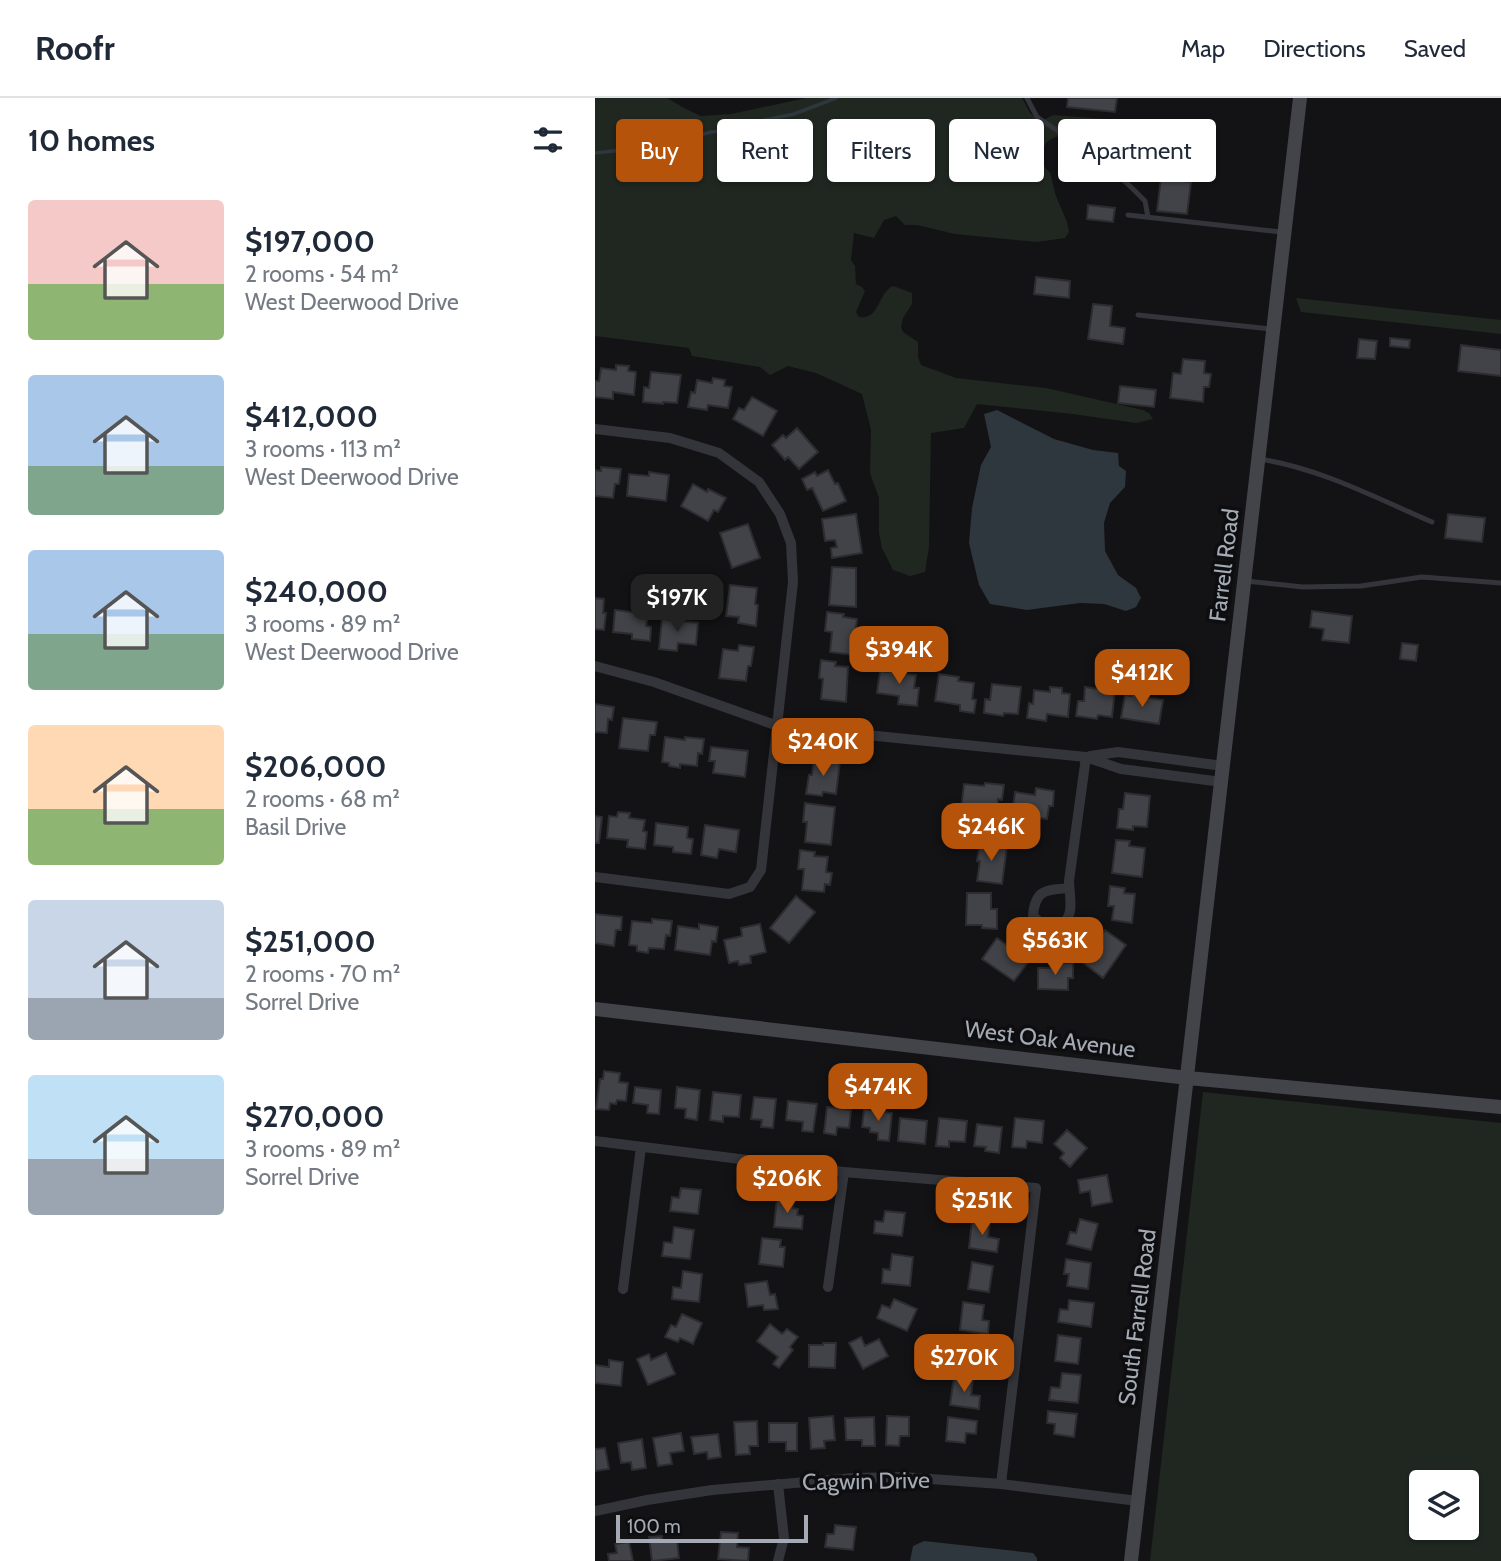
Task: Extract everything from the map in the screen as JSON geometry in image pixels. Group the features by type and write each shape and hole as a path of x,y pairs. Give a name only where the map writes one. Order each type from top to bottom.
{"street":[{"name":"Farrell Road","path":"1188,1078 1300,98"},
{"path":"595,429 670,438 719,453 759,482 780,513 791,543 793,582 761,870 750,887 729,894 595,877"},
{"path":"595,666 655,682 778,726 1086,757 1121,769 1222,782"},
{"path":"1086,757 1118,752 1223,766"},
{"path":"1069,888 1040,894 1034,902 1033,916 1046,928 1056,930 1070,916 1069,888 1086,757"},
{"name":"West Oak Avenue","path":"595,1009 1188,1078 1501,1107"},
{"name":"South Farrell Road","path":"1131,1561 1188,1078"},
{"path":"595,1141 844,1172 1036,1188 1001,1484"},
{"path":"623,1289 641,1147"},
{"path":"828,1287 844,1172"},
{"name":"Cagwin Drive","path":"595,1511 712,1490 854,1478 903,1477 1001,1484 1138,1501"},
{"path":"778,1484 784,1538 778,1561"}],"lane":[{"path":"1027,98 1037,117 1104,162 1133,189 1145,201 1148,217"},
{"path":"1128,215 1285,232"},
{"path":"1138,315 1274,329"},
{"path":"1259,459 1287,464 1348,485 1432,522"},
{"path":"1245,581 1303,587 1361,586 1422,577 1501,583"}],"shaded area":[{"path":"595,98 667,98 701,116 731,114 806,98 1022,98 1037,119 949,119 949,182 1044,182 1044,166 1050,173 1067,222 1069,232 1065,238 1037,242 955,234 917,225 905,225 896,216 884,220 874,238 854,233 851,260 855,266 856,284 865,291 856,312 859,317 871,315 893,286 912,293 912,304 901,327 903,332 918,342 921,365 956,378 1046,388 1143,410 1153,419 1136,423 977,404 964,428 931,433 929,547 925,572 910,576 893,570 882,548 879,498 870,473 871,430 862,394 816,373 788,366 770,375 760,367 692,356 689,348 595,336"},
{"path":"1053,115 1107,119 1058,119 1058,136 1048,141 1044,147 1044,120"},
{"path":"1296,298 1501,320 1501,334 1301,312"},
{"path":"997,410 1054,439 1093,450 1118,453 1119,466 1126,471 1125,487 1110,503 1104,523 1105,551 1118,575 1136,588 1141,598 1136,607 1126,611 1104,604 1080,603 1027,610 990,604 979,585 969,543 972,508 981,465 991,447 984,414"},
{"path":"1203,1092 1501,1123 1501,1561 1150,1561"},
{"path":"924,1541 1033,1553 1037,1561 910,1561 913,1546"}],"building":[{"path":"1068,98 1117,98 1115,112 1067,107"},
{"path":"1161,182 1191,182 1187,214 1157,211"},
{"path":"1088,205 1115,208 1113,222 1087,219"},
{"path":"1036,277 1070,281 1069,298 1034,294"},
{"path":"1093,304 1112,306 1110,326 1125,328 1123,344 1088,339"},
{"path":"1390,338 1410,340 1409,348 1390,346"},
{"path":"1359,339 1377,341 1375,359 1357,358"},
{"path":"1461,345 1501,350 1501,376 1458,371"},
{"path":"1183,359 1205,361 1204,373 1211,374 1209,387 1204,387 1203,402 1170,398 1173,373 1181,374"},
{"path":"616,365 629,366 628,371 636,372 634,395 613,392 613,399 595,397 595,381 599,381 601,368 616,370"},
{"path":"651,372 681,375 677,403 643,402 644,387 649,388"},
{"path":"713,378 725,380 724,386 732,387 728,408 708,405 707,410 688,407 691,392 695,393 697,380 712,383"},
{"path":"1120,386 1156,390 1154,407 1118,403"},
{"path":"752,397 777,411 763,436 733,419 739,408 744,410"},
{"path":"797,428 818,452 799,469 788,457 785,460 772,445"},
{"path":"601,467 621,469 613,498 595,496 595,470 601,471"},
{"path":"828,470 835,484 838,483 846,501 823,511 812,488 807,490 802,479 815,472 817,476"},
{"path":"649,472 669,475 666,501 627,496 629,474 649,476"},
{"path":"693,484 726,498 718,512 714,510 708,521 681,506"},
{"path":"856,514 862,553 832,558 831,548 837,547 835,540 825,541 822,519"},
{"path":"1448,514 1485,518 1482,542 1445,538"},
{"path":"748,524 760,558 732,568 720,533"},
{"path":"832,567 856,568 856,607 829,605"},
{"path":"730,585 757,588 756,626 738,623 739,617 726,616"},
{"path":"595,598 604,599 604,630 595,629"},
{"path":"615,610 648,614 646,626 651,627 650,641 632,639 632,634 613,632"},
{"path":"1312,611 1352,616 1349,643 1322,640 1324,629 1310,627"},
{"path":"827,612 857,619 855,635 860,635 859,647 854,646 853,655 830,652 832,632 825,631"},
{"path":"662,619 698,623 696,645 678,643 677,651 659,649"},
{"path":"1402,643 1418,645 1416,661 1400,659"},
{"path":"739,645 754,647 746,681 719,678 723,649 738,651"},
{"path":"821,660 836,662 835,666 848,667 846,702 821,699"},
{"path":"889,667 901,668 901,673 916,675 914,688 919,688 917,706 898,704 899,696 877,693 880,671 888,672"},
{"path":"939,674 974,683 974,713 960,711 960,705 935,701"},
{"path":"1099,680 1109,681 1108,688 1115,689 1112,717 1098,715 1097,719 1076,716 1078,701 1084,701 1085,687 1098,689"},
{"path":"992,684 1021,687 1018,714 1004,713 1003,716 984,713 985,699 990,700"},
{"path":"1050,687 1062,688 1062,693 1070,694 1068,717 1047,714 1046,721 1027,718 1029,703 1033,704 1034,690 1050,692"},
{"path":"1132,692 1163,700 1159,724 1121,718 1125,695 1131,696"},
{"path":"595,704 614,707 612,720 608,719 607,733 595,732"},
{"path":"623,718 657,722 655,735 650,735 648,751 619,748"},
{"path":"665,737 704,739 702,754 698,753 697,766 680,764 680,768 662,762"},
{"path":"711,747 748,751 745,777 713,773 715,761 709,761"},
{"path":"814,758 840,762 836,794 806,794"},
{"path":"985,783 1004,785 1002,800 998,799 997,812 961,810 964,784 984,786"},
{"path":"1036,788 1054,791 1053,806 1049,806 1047,819 1032,817 1031,822 1019,821 1020,816 1012,815 1015,792 1035,795"},
{"path":"1125,793 1150,796 1147,827 1133,826 1133,830 1117,828 1119,809 1123,809"},
{"path":"805,803 835,807 831,845 805,842"},
{"path":"618,812 630,813 629,818 645,820 645,849 627,847 628,840 607,838 609,816 617,817"},
{"path":"595,816 602,817 599,843 595,843"},
{"path":"656,823 688,827 687,838 693,839 691,854 673,852 673,847 654,845"},
{"path":"705,825 739,830 736,852 719,849 717,858 701,855"},
{"path":"1116,840 1130,841 1129,846 1145,848 1142,877 1112,873"},
{"path":"980,842 1007,846 1002,884 977,881"},
{"path":"800,850 815,852 814,856 828,857 826,872 832,873 830,885 825,884 824,892 802,890 804,869 798,869"},
{"path":"1110,886 1125,888 1124,893 1135,894 1132,923 1112,920 1114,906 1108,906"},
{"path":"967,893 991,893 991,909 997,909 997,929 966,925"},
{"path":"796,896 815,912 789,943 770,928"},
{"path":"595,914 622,917 621,930 616,930 614,946 595,943"},
{"path":"652,919 672,921 670,936 666,935 664,949 649,948 648,953 637,951 637,946 629,945 632,921 652,923"},
{"path":"699,924 718,927 716,942 712,941 710,955 675,950 678,926 699,929"},
{"path":"760,924 766,952 750,956 751,963 729,963 724,940 742,936 741,928"},
{"path":"1105,930 1126,945 1103,978 1082,962"},
{"path":"997,938 1029,961 1014,981 982,959"},
{"path":"1052,963 1073,963 1073,978 1068,978 1068,990 1038,989 1038,968 1052,968"},
{"path":"604,1071 620,1073 619,1082 628,1083 626,1101 617,1100 616,1104 610,1103 609,1110 596,1109 600,1079 603,1079"},
{"path":"635,1087 661,1090 659,1114 647,1113 648,1105 633,1103"},
{"path":"677,1087 700,1090 697,1120 685,1118 686,1109 675,1108"},
{"path":"713,1092 741,1095 739,1117 723,1116 723,1122 710,1120"},
{"path":"754,1097 776,1099 773,1128 761,1127 762,1120 751,1119"},
{"path":"788,1101 817,1104 813,1132 802,1131 803,1122 786,1120"},
{"path":"827,1107 851,1110 849,1128 837,1127 836,1135 824,1133"},
{"path":"864,1109 892,1113 889,1141 878,1140 878,1133 862,1127"},
{"path":"900,1118 927,1121 925,1144 898,1141"},
{"path":"939,1118 967,1121 965,1142 949,1141 949,1147 936,1146"},
{"path":"1015,1118 1044,1121 1042,1143 1027,1141 1026,1148 1012,1147"},
{"path":"977,1124 1002,1127 999,1153 985,1151 986,1147 974,1146"},
{"path":"1067,1130 1087,1148 1070,1167 1060,1158 1064,1153 1054,1144"},
{"path":"1107,1175 1112,1202 1092,1206 1090,1191 1080,1193 1078,1180"},
{"path":"681,1188 701,1190 698,1214 670,1211 672,1197 679,1198"},
{"path":"777,1198 794,1200 793,1208 798,1209 797,1215 803,1216 802,1229 774,1227"},
{"path":"885,1211 905,1213 902,1236 874,1233 875,1221 883,1222"},
{"path":"1080,1219 1098,1224 1091,1250 1067,1244 1070,1232 1076,1233"},
{"path":"972,1220 990,1222 988,1237 999,1239 997,1252 969,1248"},
{"path":"674,1227 694,1230 690,1259 662,1256 664,1242 672,1243"},
{"path":"762,1238 781,1240 780,1247 785,1247 783,1267 759,1264"},
{"path":"892,1254 913,1257 910,1286 882,1283 883,1269 890,1270"},
{"path":"1066,1259 1091,1263 1088,1289 1067,1286 1069,1274 1064,1274"},
{"path":"972,1262 993,1266 989,1292 968,1289"},
{"path":"683,1271 702,1274 699,1302 672,1299 673,1287 681,1288"},
{"path":"767,1281 770,1295 775,1294 778,1309 764,1310 763,1305 748,1307 745,1284"},
{"path":"894,1299 917,1309 907,1331 877,1318 882,1305 890,1308"},
{"path":"1069,1300 1094,1303 1091,1327 1058,1322 1060,1309 1068,1310"},
{"path":"963,1302 984,1305 982,1320 989,1321 988,1334 960,1330"},
{"path":"682,1314 702,1323 693,1344 680,1338 678,1342 665,1337 671,1325 676,1327"},
{"path":"770,1324 782,1334 787,1329 798,1337 790,1347 793,1350 779,1368 773,1364 778,1357 757,1341"},
{"path":"1058,1335 1081,1338 1078,1364 1055,1361"},
{"path":"861,1337 865,1346 879,1339 888,1356 863,1369 849,1343"},
{"path":"974,1342 987,1343 985,1356 980,1355 978,1370 955,1368 958,1344 974,1346"},
{"path":"836,1343 835,1368 809,1367 809,1345"},
{"path":"666,1353 675,1374 648,1385 637,1359 649,1354 651,1360"},
{"path":"609,1360 623,1362 621,1386 595,1383 595,1365 609,1367"},
{"path":"1062,1373 1081,1375 1078,1403 1049,1400 1051,1387 1060,1388"},
{"path":"954,1377 973,1380 971,1395 980,1396 979,1409 950,1405"},
{"path":"1048,1411 1077,1414 1074,1437 1054,1434 1055,1424 1047,1423"},
{"path":"833,1416 835,1440 824,1441 825,1448 811,1449 809,1418"},
{"path":"887,1416 909,1417 909,1436 900,1436 899,1446 886,1445"},
{"path":"874,1417 875,1446 862,1446 862,1440 846,1440 845,1418"},
{"path":"948,1417 977,1421 976,1434 966,1433 965,1443 946,1441"},
{"path":"757,1421 758,1446 749,1446 750,1454 736,1455 734,1422"},
{"path":"769,1423 797,1423 797,1451 786,1451 786,1442 769,1442"},
{"path":"681,1433 684,1451 670,1453 672,1464 658,1466 653,1438"},
{"path":"718,1434 721,1457 708,1459 707,1452 694,1454 691,1437"},
{"path":"642,1439 646,1468 632,1470 631,1462 621,1463 618,1443"},
{"path":"605,1448 609,1469 595,1471 595,1449"},
{"path":"835,1525 856,1527 853,1550 825,1547 827,1534 834,1534"},
{"path":"721,1532 738,1533 737,1547 749,1548 748,1561 718,1559"},
{"path":"662,1536 662,1541 677,1540 679,1558 652,1561 649,1537"},
{"path":"629,1542 633,1561 609,1561 608,1554 617,1553 615,1544"}],"waterway":[{"path":"595,153 632,149 642,143 666,139 678,141 726,131 735,126 794,114 836,98"}]}
